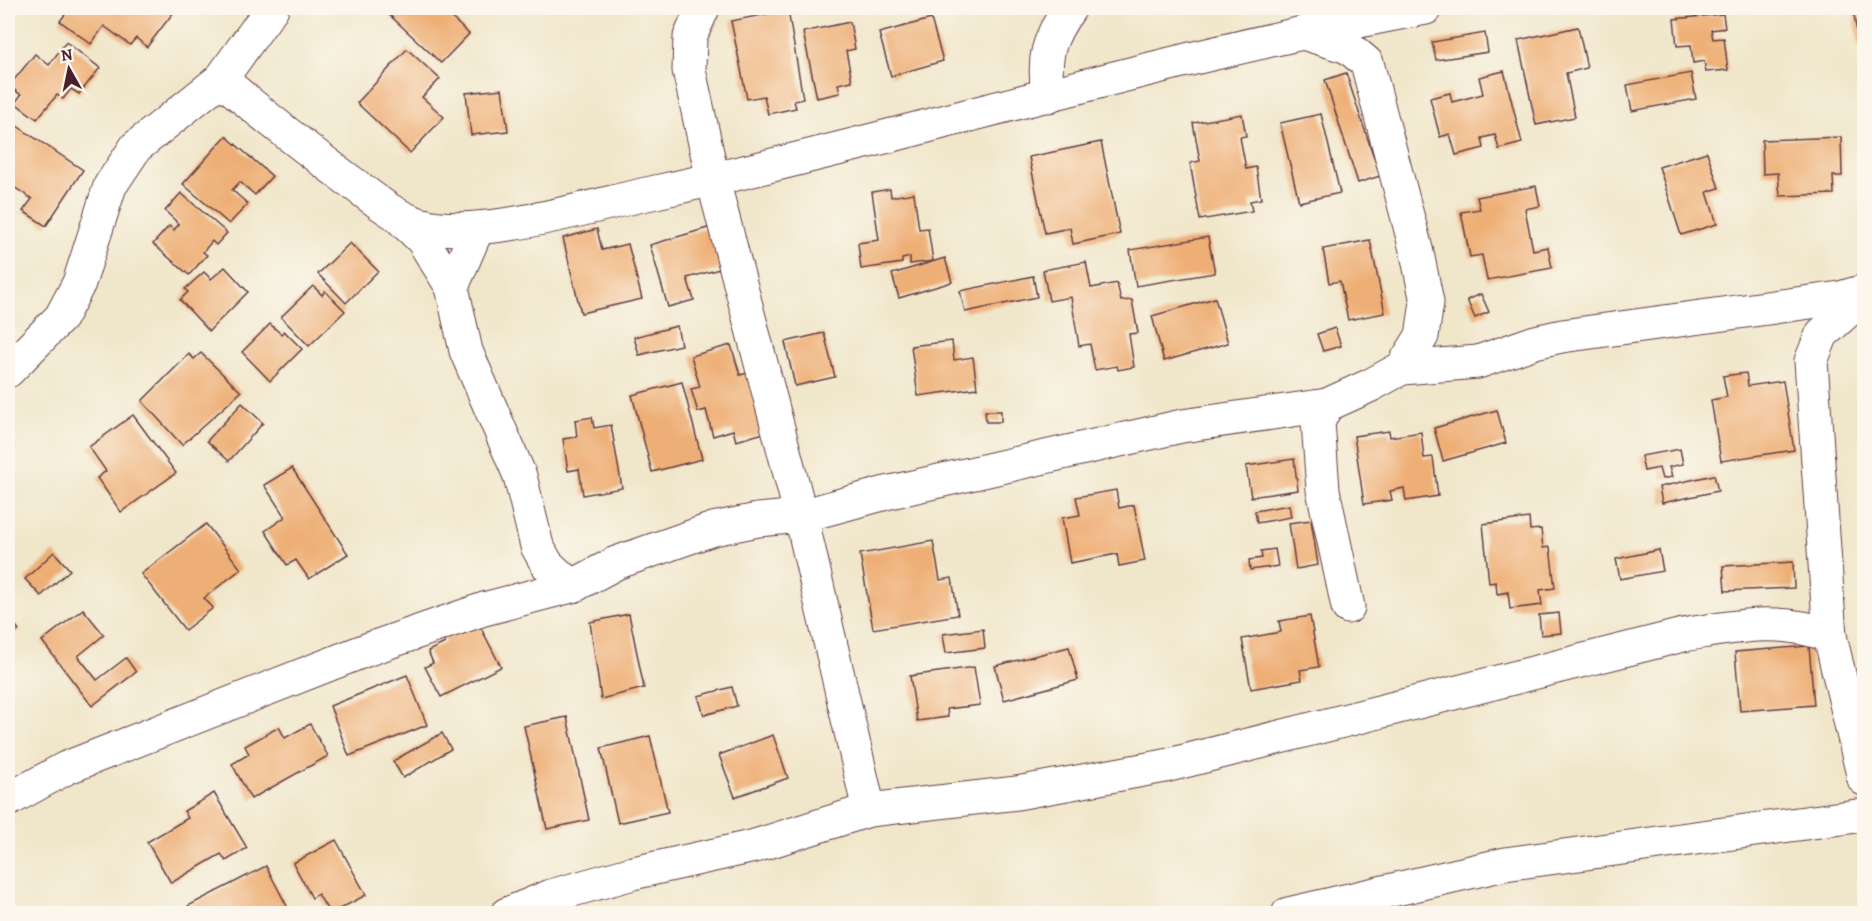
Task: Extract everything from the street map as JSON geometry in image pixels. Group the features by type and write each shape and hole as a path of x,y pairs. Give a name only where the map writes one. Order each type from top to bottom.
{"street":[{"path":"8,371 61,317 79,283 110,186 136,147 221,79 272,8"},
{"path":"703,8 690,37 689,70 713,180 801,516 869,810"},
{"path":"1048,96 1044,68 1050,40 1070,8"},
{"path":"397,215 423,225 449,229 477,229 713,180 854,147 1303,33 1426,8"},
{"path":"1303,33 1348,47 1367,63 1378,98 1426,302 1422,336 1402,368"},
{"path":"221,79 278,129 397,215 422,239 452,287 466,351 520,476 537,546 555,571 575,585"},
{"path":"452,287 477,229"},
{"path":"8,800 66,768 366,650 484,609 575,585 616,563 712,529 758,520 801,516 886,493 1182,426 1327,405 1402,368 1478,362 1535,342 1563,336 1840,298 1864,291"},
{"path":"1864,296 1822,334 1811,361 1830,636 1864,779"},
{"path":"1327,405 1318,422 1317,441 1323,490 1348,607"},
{"path":"507,914 550,896 633,873 755,846 869,810 1017,792 1165,766 1683,635 1761,623 1811,628 1830,636"},
{"path":"1288,914 1505,864 1864,815"}],"building":[{"path":"70,8 165,8 173,13 147,47 136,38 130,45 104,26 91,44 60,21"},
{"path":"382,8 441,8 469,34 441,63"},
{"path":"1853,8 1864,8 1864,46 1859,47"},
{"path":"788,10 803,99 794,101 796,108 768,114 764,96 747,99 731,21"},
{"path":"1723,14 1725,28 1711,30 1713,39 1724,38 1728,70 1706,72 1704,61 1693,63 1691,45 1677,46 1674,19"},
{"path":"931,19 943,61 891,76 879,33"},
{"path":"850,22 855,49 846,51 852,81 838,84 840,93 817,98 803,32"},
{"path":"1578,27 1587,68 1566,73 1575,117 1536,125 1518,40"},
{"path":"1485,33 1488,52 1436,60 1432,42"},
{"path":"66,42 100,68 79,94 71,89 63,99 57,95 37,119 15,103 21,95 9,86 35,54 49,65"},
{"path":"407,49 440,79 422,97 444,117 410,153 357,103"},
{"path":"1504,71 1522,143 1499,149 1495,135 1482,138 1484,148 1456,155 1450,134 1440,137 1430,98 1450,93 1452,102 1483,94 1479,77"},
{"path":"1346,73 1380,176 1358,183 1325,80"},
{"path":"1691,73 1696,99 1632,111 1627,85"},
{"path":"502,89 508,131 471,135 466,93"},
{"path":"1242,114 1246,136 1240,137 1246,169 1256,167 1261,199 1250,201 1252,211 1200,220 1190,163 1200,161 1193,123"},
{"path":"1321,114 1340,193 1299,202 1280,123"},
{"path":"8,120 83,170 46,226 23,211 32,199 8,183"},
{"path":"226,136 272,176 255,195 240,182 232,190 248,204 229,224 183,184"},
{"path":"1841,137 1842,176 1833,176 1834,194 1780,196 1778,173 1763,174 1762,140"},
{"path":"1101,142 1120,234 1073,244 1070,228 1045,233 1029,157"},
{"path":"1707,152 1719,188 1707,192 1717,224 1681,235 1659,167"},
{"path":"1536,186 1540,206 1525,209 1533,250 1548,247 1552,268 1487,280 1482,255 1470,257 1461,212 1480,209 1477,197"},
{"path":"890,189 891,197 914,193 919,229 928,228 933,261 910,264 910,257 902,259 902,263 861,269 858,243 879,240 872,192"},
{"path":"181,193 227,233 216,245 212,241 203,252 207,255 189,275 153,244 169,226 174,230 179,224 165,211"},
{"path":"711,227 723,268 687,278 694,300 668,307 650,245"},
{"path":"597,229 602,250 628,244 642,299 581,313 563,238"},
{"path":"1208,237 1215,273 1136,286 1130,250"},
{"path":"1370,240 1385,313 1348,320 1340,281 1329,283 1323,249"},
{"path":"350,243 378,271 346,303 318,274"},
{"path":"945,258 952,282 899,298 892,274"},
{"path":"1086,262 1091,288 1117,283 1121,301 1132,300 1138,333 1129,334 1134,367 1118,370 1117,366 1095,370 1090,344 1079,346 1071,297 1049,301 1043,270"},
{"path":"225,267 248,292 209,331 180,300 188,292 185,289 204,272 211,279"},
{"path":"1033,276 1037,297 965,312 960,291"},
{"path":"313,286 322,295 325,291 345,311 309,346 281,317"},
{"path":"1481,294 1489,312 1475,318 1467,300"},
{"path":"1215,298 1228,343 1164,361 1152,316"},
{"path":"270,324 281,334 284,331 302,349 270,381 242,352"},
{"path":"677,326 681,345 639,355 634,337"},
{"path":"1335,328 1341,346 1323,351 1317,334"},
{"path":"824,333 835,377 795,386 785,342"},
{"path":"952,341 954,360 973,357 977,388 918,396 911,346"},
{"path":"731,345 740,375 755,371 764,433 736,441 733,430 713,436 706,410 698,412 691,389 700,387 691,356"},
{"path":"201,353 241,392 182,445 142,401 189,354 194,359"},
{"path":"1746,373 1748,386 1783,381 1794,450 1721,461 1711,400 1727,397 1723,376"},
{"path":"682,382 702,459 652,472 632,395"},
{"path":"242,403 263,423 229,461 207,441"},
{"path":"1497,410 1506,443 1443,461 1434,428"},
{"path":"985,411 1001,411 1001,422 986,422"},
{"path":"133,415 176,473 121,512 97,478 106,471 89,447"},
{"path":"592,417 594,428 611,425 622,488 583,495 579,469 568,471 563,439 577,437 575,420"},
{"path":"1389,431 1390,437 1421,432 1424,458 1433,457 1438,496 1406,501 1404,488 1390,491 1392,500 1364,504 1354,436"},
{"path":"1680,449 1683,464 1669,467 1672,477 1662,479 1659,468 1644,471 1641,456"},
{"path":"1294,459 1298,490 1251,497 1246,466"},
{"path":"292,468 348,554 309,579 296,560 287,565 265,531 285,517 264,485"},
{"path":"1714,475 1718,491 1662,503 1659,487"},
{"path":"1116,490 1119,508 1134,505 1145,561 1119,566 1117,554 1070,563 1062,518 1080,515 1076,497"},
{"path":"1289,505 1291,517 1257,523 1255,511"},
{"path":"1529,518 1530,530 1541,529 1543,548 1550,547 1555,588 1540,590 1542,605 1510,609 1508,592 1497,594 1496,582 1489,583 1483,524"},
{"path":"1311,520 1318,565 1296,569 1289,523"},
{"path":"206,524 241,569 204,598 213,608 185,630 141,574"},
{"path":"933,541 940,580 952,578 958,615 873,629 860,554"},
{"path":"1275,549 1278,566 1250,570 1249,560 1262,558 1261,551"},
{"path":"1659,550 1663,571 1620,579 1616,559"},
{"path":"54,552 70,570 41,596 25,579"},
{"path":"1793,562 1794,588 1725,591 1723,566"},
{"path":"83,609 104,635 78,656 97,680 126,658 136,672 92,706 42,641"},
{"path":"1559,613 1561,633 1541,635 1539,615"},
{"path":"629,614 644,688 601,699 590,622"},
{"path":"8,616 19,630 8,639"},
{"path":"1310,616 1319,667 1300,670 1302,680 1251,689 1242,639 1281,632 1279,621"},
{"path":"478,622 501,667 441,697 425,667 433,663 428,651 445,643 444,639"},
{"path":"983,629 985,648 946,653 943,634"},
{"path":"1809,646 1814,705 1740,711 1735,652"},
{"path":"1069,647 1078,680 1004,700 995,666"},
{"path":"974,667 980,705 947,709 948,717 917,721 910,676"},
{"path":"407,675 427,725 349,756 330,706"},
{"path":"732,687 737,706 704,715 698,696"},
{"path":"567,717 589,820 547,829 524,726"},
{"path":"310,724 328,756 251,799 232,764 249,754 245,746 279,727 285,738"},
{"path":"442,733 451,749 403,778 393,761"},
{"path":"773,735 788,778 735,797 719,755"},
{"path":"650,736 668,812 618,823 601,748"},
{"path":"214,793 247,848 226,861 221,854 171,883 147,842 188,818 184,811"},
{"path":"336,840 366,895 330,914 318,894 312,898 293,863"},
{"path":"266,866 291,914 192,914 188,906"}]}
